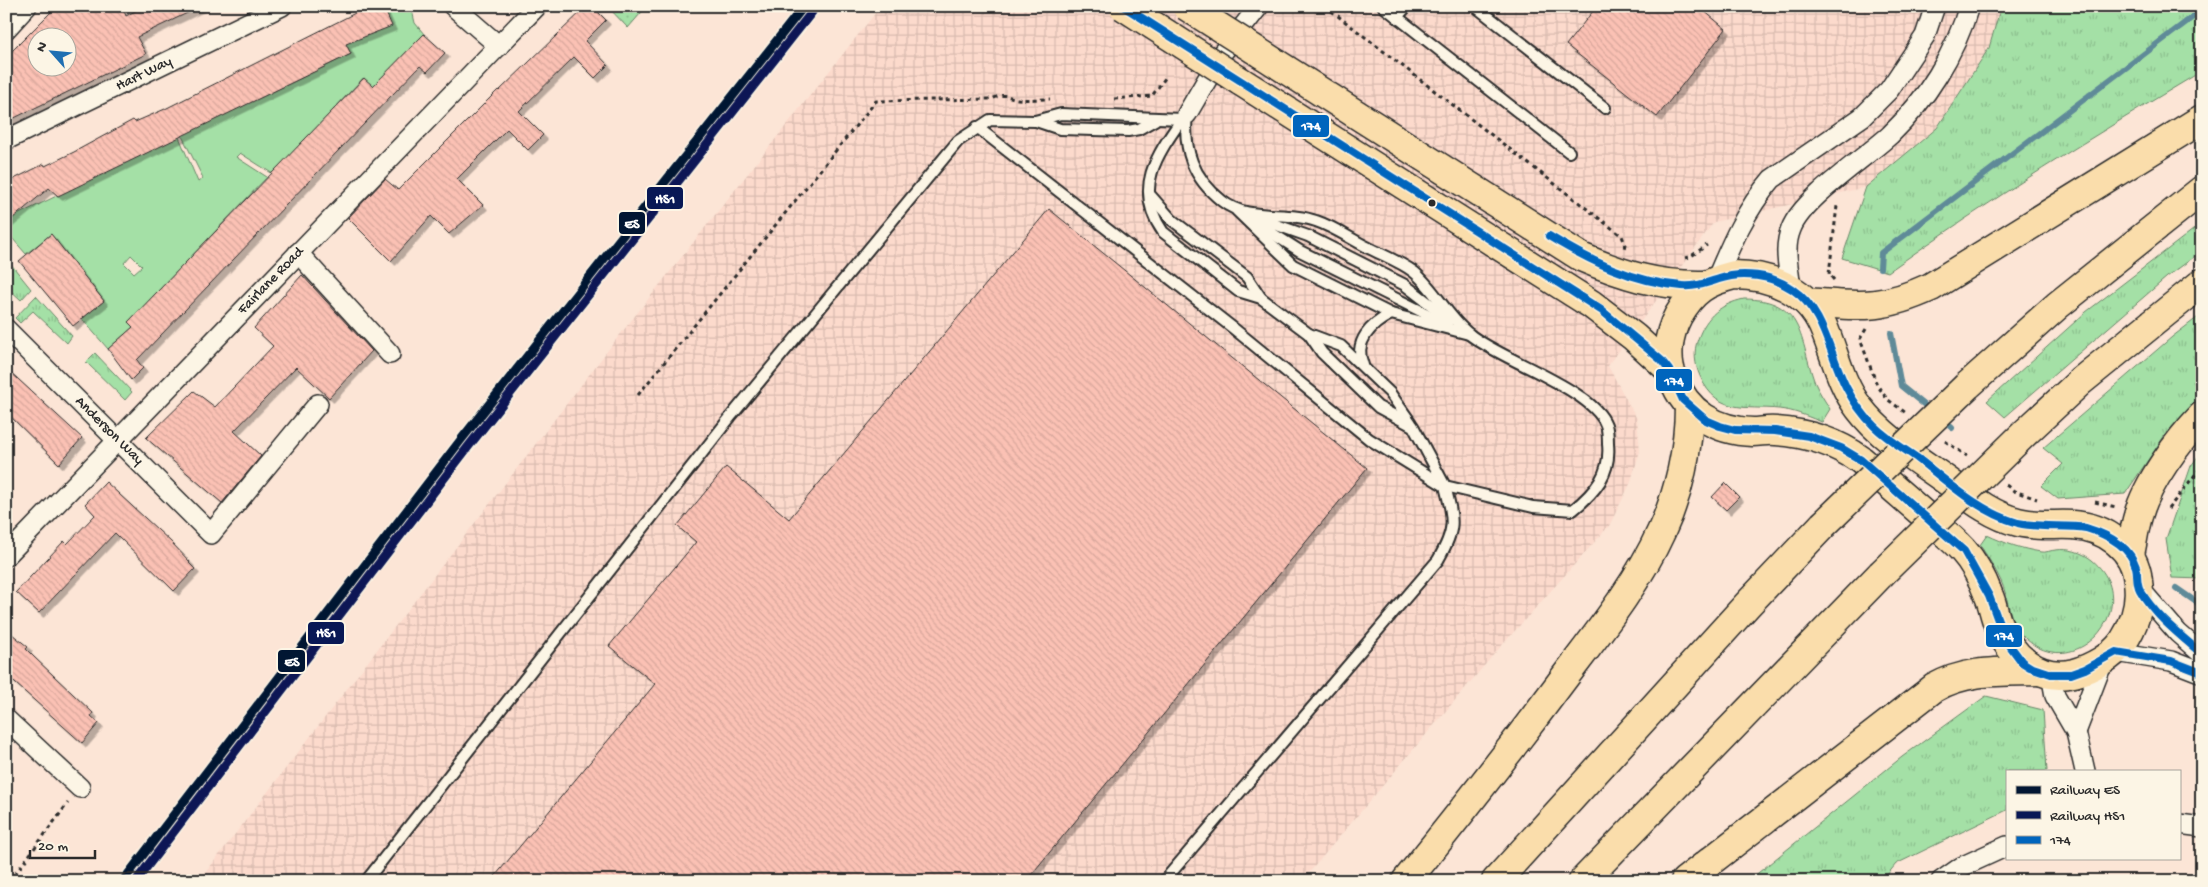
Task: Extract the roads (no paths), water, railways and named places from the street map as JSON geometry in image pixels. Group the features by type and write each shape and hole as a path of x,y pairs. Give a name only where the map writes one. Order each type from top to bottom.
{"main road":[{"path":"1123,6 1596,307 1669,369"},
{"path":"1186,6 1581,257 1636,278 1675,285 1710,282 1734,275 1752,275 1774,280 1799,296 1822,324 1845,387 1858,408 1877,429 1982,507 2003,518 2037,526 2074,525 2090,528 2106,535 2130,554 2137,571 2139,588 2136,616 2130,631 2110,655 2086,669 2071,674 2045,672 1974,673 1950,679 1934,688 1685,881"},
{"path":"1799,296 1852,306 1882,304 1925,290 2202,119"},
{"path":"1496,881 1747,605 1823,526 1967,386 2058,305 2202,190"},
{"path":"1710,282 1688,299 1673,324 1669,344 1669,369 1678,391 1689,406 1700,417 1720,426 1737,430 1774,430 1808,436 1836,446 1861,460 1964,551 1989,596 2005,639 2022,662 2045,672"},
{"path":"1583,881 1881,574 2026,432 2081,381 2202,283"},
{"path":"1406,881 1590,644 1649,555 1661,531 1679,481 1689,430 1689,406"},
{"path":"2130,554 2138,514 2154,481 2182,438 2202,416"}],"street":[{"path":"6,29 28,6"},
{"name":"Hart Way","path":"6,140 282,6"},
{"path":"453,6 499,46"},
{"name":"Fairlane Road","path":"6,556 537,6"},
{"path":"1184,117 1223,52 1259,6"},
{"path":"1710,282 1751,206 1764,187 1772,179 1862,117 1889,90 1925,36 1935,6"},
{"path":"1799,296 1786,242 1791,227 1805,208 1890,135 1910,113 1929,89 1947,60 1970,6"},
{"path":"298,253 390,354"},
{"name":"Anderson Way","path":"6,329 211,534 318,404"},
{"path":"2139,588 2178,633 2202,654"},
{"path":"2076,732 2110,655 2171,661 2202,673"},
{"path":"2045,672 2055,696 2076,732 2085,770"},
{"path":"6,719 80,788"},
{"path":"2180,824 2202,827"},
{"path":"1941,881 1961,867 2006,846"}],"lane":[{"path":"1383,6 1569,152"},
{"path":"1397,17 1407,6"},
{"path":"1475,6 1606,108"},
{"path":"366,881 732,415 958,141 990,120 1035,121 1061,114 1129,116 1155,120 1184,117"},
{"path":"1184,117 1155,161 1149,178 1149,192 1156,222 1163,232 1238,291 1261,298"},
{"path":"1184,117 1187,151 1198,174 1212,192 1236,211 1293,265 1391,314 1469,334"},
{"path":"1035,121 1060,129 1128,130 1139,129 1155,120"},
{"path":"977,127 1233,328 1369,439 1445,486 1533,507 1573,510 1592,494 1602,479 1608,465 1606,425 1600,414 1574,394 1469,334 1300,251 1236,211"},
{"path":"1149,192 1172,220 1247,277 1261,298 1309,334 1341,346 1390,393 1413,426 1445,486 1451,508 1453,527 1450,539 1438,560 1164,881"},
{"path":"1236,211 1308,236 1405,285 1469,334"},
{"path":"1236,211 1316,221 1414,272 1469,334"},
{"path":"1364,368 1358,348 1363,338 1382,318 1391,314"},
{"path":"1309,334 1322,353 1378,407 1413,426"}],"waterway":[{"path":"1880,268 1881,253 2202,10"},
{"path":"1891,333 1901,386 1932,411"},
{"path":"1942,419 1952,428"},
{"path":"2176,588 2202,606"}],"rail line":[{"name":"ES","path":"123,881 460,441 804,6"},
{"name":"HS1","path":"136,881 468,447 812,12"}]}
